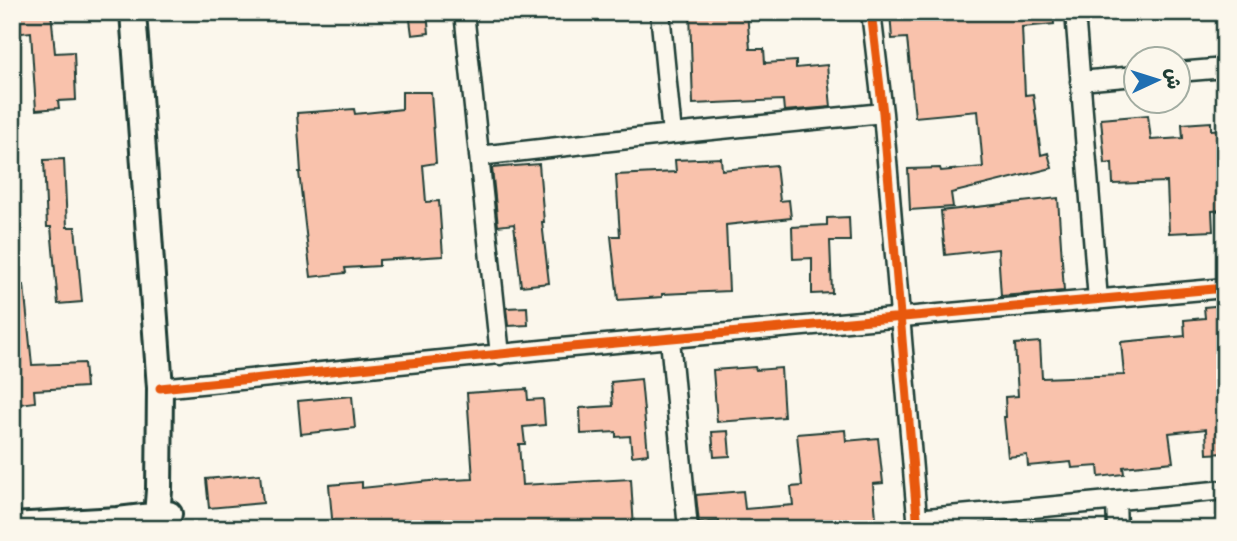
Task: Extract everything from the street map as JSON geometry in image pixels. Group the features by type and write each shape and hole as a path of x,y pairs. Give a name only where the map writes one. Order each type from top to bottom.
{"street":[{"path":"12,526 163,522 159,490 160,388 133,12"},
{"path":"464,12 500,355"},
{"path":"660,12 672,134"},
{"path":"871,12 902,318 918,524 1225,491"},
{"path":"1075,12 1098,300"},
{"path":"1192,71 1225,68"},
{"path":"1080,81 1122,77"},
{"path":"479,156 883,113"},
{"path":"160,388 1225,288"},
{"path":"670,339 688,529"},
{"path":"1116,501 1117,529"}],"building":[{"path":"12,12 51,12 55,53 74,52 76,100 58,101 59,108 36,110 31,32 12,34"},
{"path":"409,12 427,12 429,33 412,35"},
{"path":"690,12 747,12 750,49 764,49 765,63 796,61 796,68 827,65 831,107 784,111 783,100 693,104"},
{"path":"890,12 1053,12 1054,24 1022,27 1025,95 1033,94 1041,155 1048,153 1052,168 951,193 953,207 910,210 908,169 940,168 941,171 983,167 978,111 915,117 907,38 892,39"},
{"path":"402,92 431,92 436,163 423,165 426,202 439,201 443,256 379,260 379,266 345,268 346,273 311,277 299,172 297,113 354,109 355,114 402,109"},
{"path":"1148,116 1151,140 1183,138 1182,124 1211,122 1211,130 1225,129 1225,210 1212,211 1213,231 1169,233 1167,182 1113,184 1112,163 1105,164 1101,119"},
{"path":"721,158 722,170 776,165 780,201 789,200 791,218 726,225 729,291 662,294 662,297 618,300 611,236 620,236 616,175 676,172 675,160"},
{"path":"64,159 67,227 75,227 82,302 58,304 51,227 47,227 44,160"},
{"path":"539,164 549,283 521,286 514,224 498,226 492,168"},
{"path":"1058,198 1064,291 1001,296 998,249 945,255 941,211"},
{"path":"849,217 850,241 830,241 832,293 812,294 812,258 793,259 792,227 827,225 827,218"},
{"path":"24,285 32,365 84,363 86,387 34,390 35,402 12,405 12,286"},
{"path":"1225,305 1225,453 1207,454 1206,429 1169,433 1173,462 1123,467 1124,474 1099,477 1098,466 1072,468 1071,462 1028,466 1027,455 1008,457 1005,397 1018,396 1015,344 1040,342 1042,378 1124,375 1121,342 1185,336 1184,320 1205,318 1204,307"},
{"path":"527,307 528,325 508,326 506,308"},
{"path":"755,367 756,370 781,368 784,417 717,422 713,370"},
{"path":"641,379 648,454 632,456 630,436 616,437 616,432 581,434 580,408 613,406 611,382"},
{"path":"527,389 528,400 543,399 545,425 523,427 525,444 519,444 522,485 631,479 634,529 374,529 374,525 333,529 329,485 362,482 362,488 473,479 467,393"},
{"path":"352,396 355,428 301,434 298,401"},
{"path":"845,430 846,441 878,438 883,483 873,484 877,529 720,529 719,521 699,523 696,495 743,491 745,509 793,505 791,487 802,486 797,434"},
{"path":"728,431 730,456 714,457 712,432"},
{"path":"260,474 263,503 209,508 206,479"}],"cycle path":[{"path":"871,12 883,113 918,529"},
{"path":"160,388 561,348 1225,288"}]}
